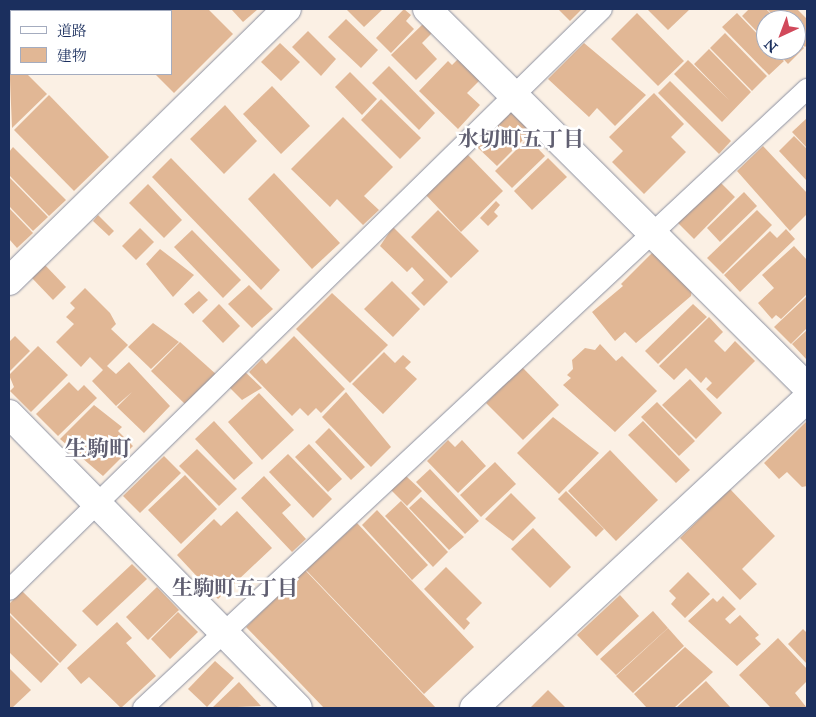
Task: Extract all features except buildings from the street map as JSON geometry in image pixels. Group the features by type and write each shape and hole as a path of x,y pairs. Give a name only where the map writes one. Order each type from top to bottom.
{"street":[{"path":"9,280 287,9"},
{"path":"427,9 807,387"},
{"path":"474,708 807,399"},
{"path":"9,414 99,502 298,708"}],"lane":[{"path":"9,590 602,9"},
{"path":"144,708 807,89"}],"district":[{"name":"水切町五丁目","path":"521,139"},
{"name":"生駒町","path":"98,449"},
{"name":"生駒町五丁目","path":"235,588"}]}
